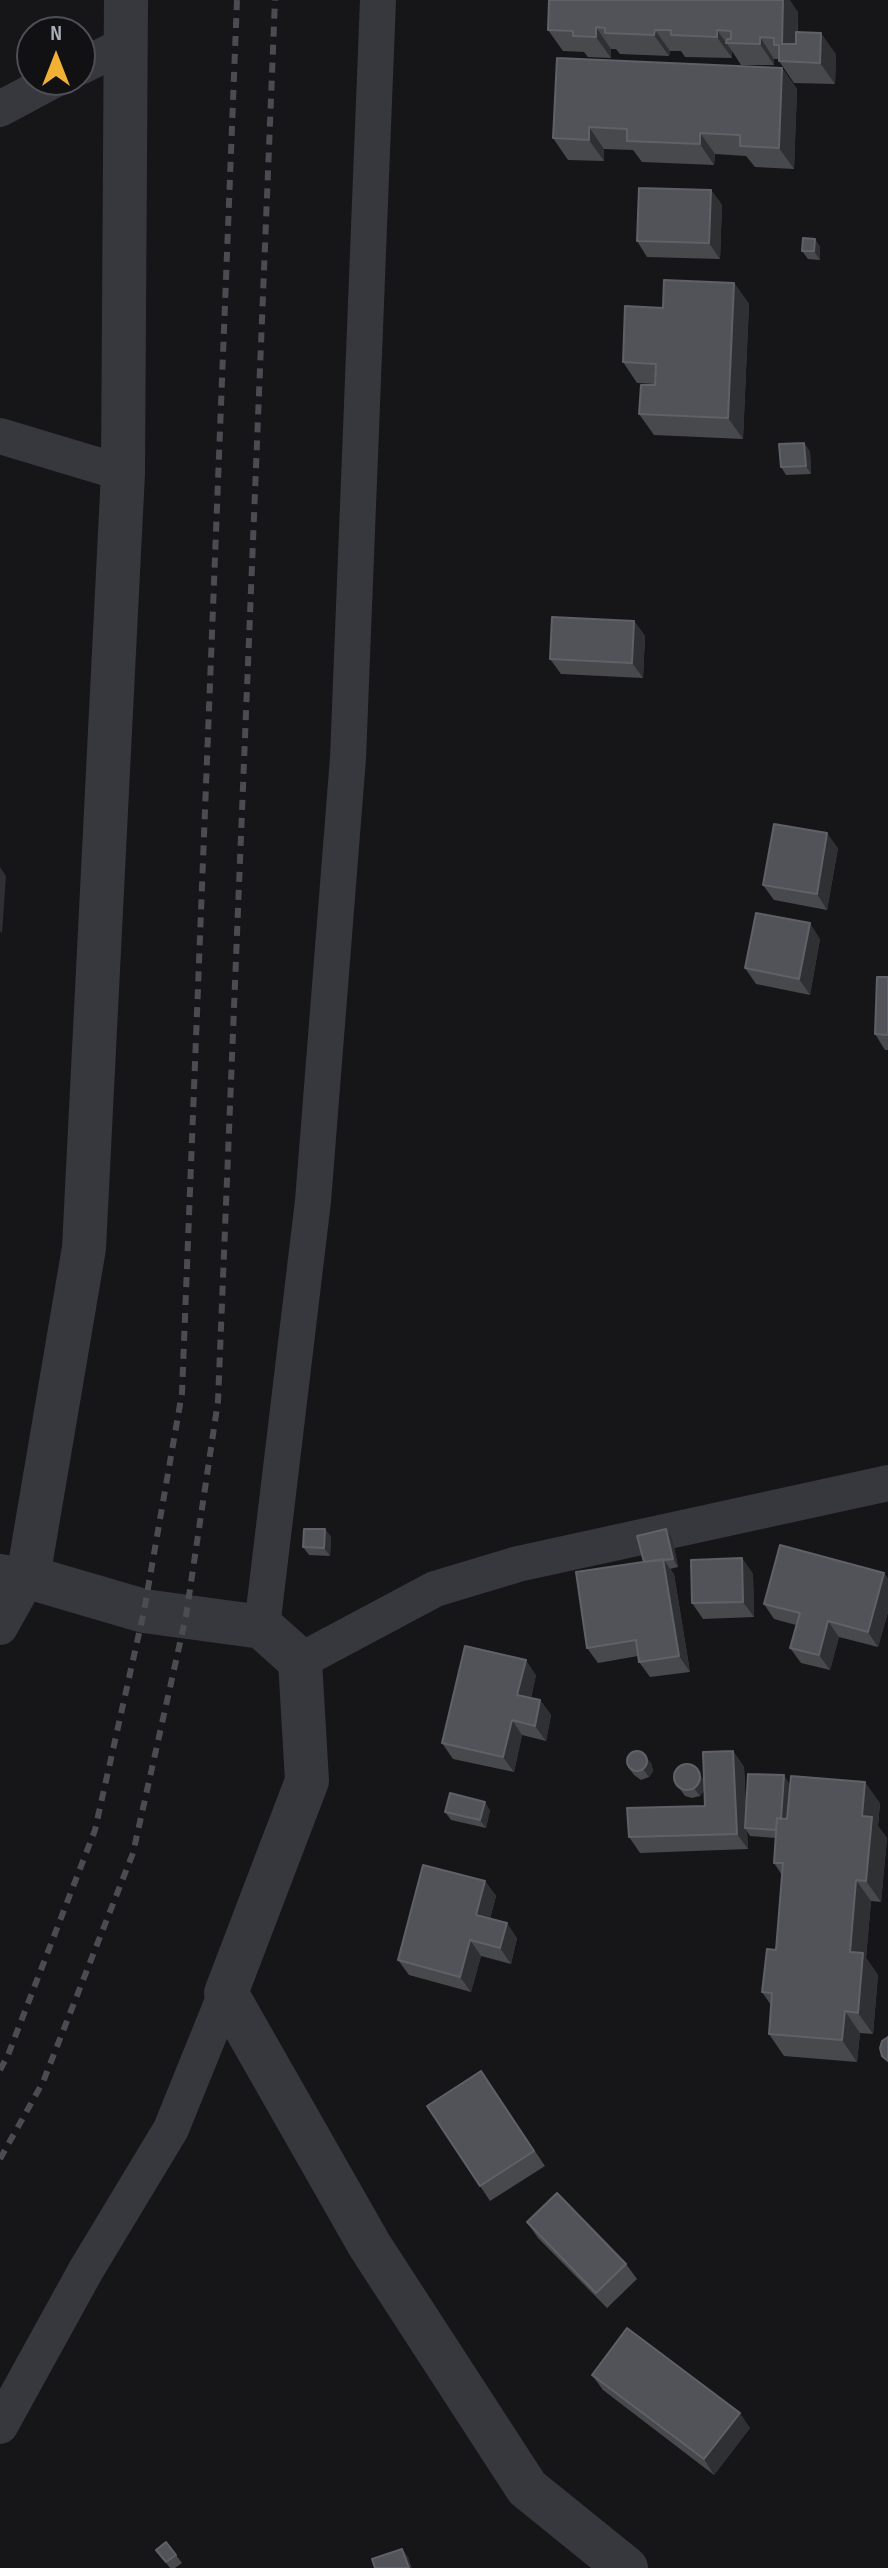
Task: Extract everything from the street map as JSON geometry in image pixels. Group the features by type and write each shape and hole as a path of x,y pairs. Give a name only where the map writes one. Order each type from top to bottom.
{"street":[{"path":"0,1627 14,1575 84,1248 123,473 126,0"},
{"path":"262,1627 313,1201 348,758 378,0"},
{"path":"96,59 126,44"},
{"path":"0,109 24,96"},
{"path":"0,436 123,473"},
{"path":"300,1661 435,1589 518,1564 888,1483"},
{"path":"0,2426 86,2270 171,2129 307,1781 300,1661 262,1627 144,1611 14,1575"},
{"path":"226,1993 370,2246 527,2488 626,2568"}],"building":[{"path":"549,0 783,0 782,44 796,44 796,32 821,33 820,63 779,61 779,45 774,45 774,38 760,37 760,44 726,43 727,39 731,39 731,31 717,30 717,37 671,35 671,30 655,30 654,35 605,33 605,28 596,27 596,37 573,36 573,31 548,30"},
{"path":"557,58 782,68 779,148 740,146 740,135 700,133 700,144 627,141 627,129 589,127 589,140 553,138"},
{"path":"639,188 711,190 709,243 637,241"},
{"path":"803,238 815,239 814,251 802,251"},
{"path":"664,280 734,283 728,418 639,414 641,385 655,385 656,364 623,362 625,306 663,308"},
{"path":"804,443 806,466 781,467 779,444"},
{"path":"552,617 634,621 632,663 550,659"},
{"path":"774,824 827,833 817,894 763,885"},
{"path":"756,913 810,923 799,979 745,968"},
{"path":"877,977 888,977 888,1035 875,1034"},
{"path":"304,1529 325,1529 324,1548 303,1547"},
{"path":"666,1529 673,1559 644,1562 637,1536"},
{"path":"780,1545 884,1573 868,1632 828,1621 819,1655 790,1648 800,1613 764,1604"},
{"path":"742,1558 743,1602 692,1603 691,1560"},
{"path":"663,1559 679,1656 639,1662 636,1640 587,1648 576,1572"},
{"path":"465,1646 526,1660 517,1695 540,1700 535,1726 512,1720 503,1757 442,1743"},
{"path":"637,1751 644,1754 647,1761 644,1768 637,1771 630,1768 627,1761 630,1754"},
{"path":"733,1751 737,1834 629,1837 627,1808 705,1806 703,1752"},
{"path":"687,1764 696,1768 700,1777 696,1786 687,1790 678,1786 674,1777 678,1768"},
{"path":"748,1774 784,1775 781,1819 777,1818 776,1830 745,1828"},
{"path":"791,1776 865,1782 862,1816 872,1817 866,1881 856,1880 850,1952 863,1953 858,2013 845,2011 842,2040 769,2034 772,1993 762,1992 767,1949 776,1950 783,1863 774,1863 777,1818 787,1819"},
{"path":"450,1793 485,1802 480,1820 445,1812"},
{"path":"423,1865 485,1881 476,1915 507,1923 500,1948 470,1940 460,1977 398,1960"},
{"path":"888,2037 888,2061 882,2056 880,2048 882,2041"},
{"path":"481,2071 534,2151 480,2186 427,2106"},
{"path":"557,2193 626,2264 596,2293 527,2222"},
{"path":"627,2328 740,2413 704,2459 592,2375"},
{"path":"166,2542 176,2555 166,2562 156,2550"},
{"path":"402,2549 409,2568 375,2568 372,2559"}],"railway":[{"path":"0,2070 95,1830 144,1611 182,1393 237,0"},
{"path":"0,2159 43,2082 133,1853 186,1616 218,1401 275,0"}]}
